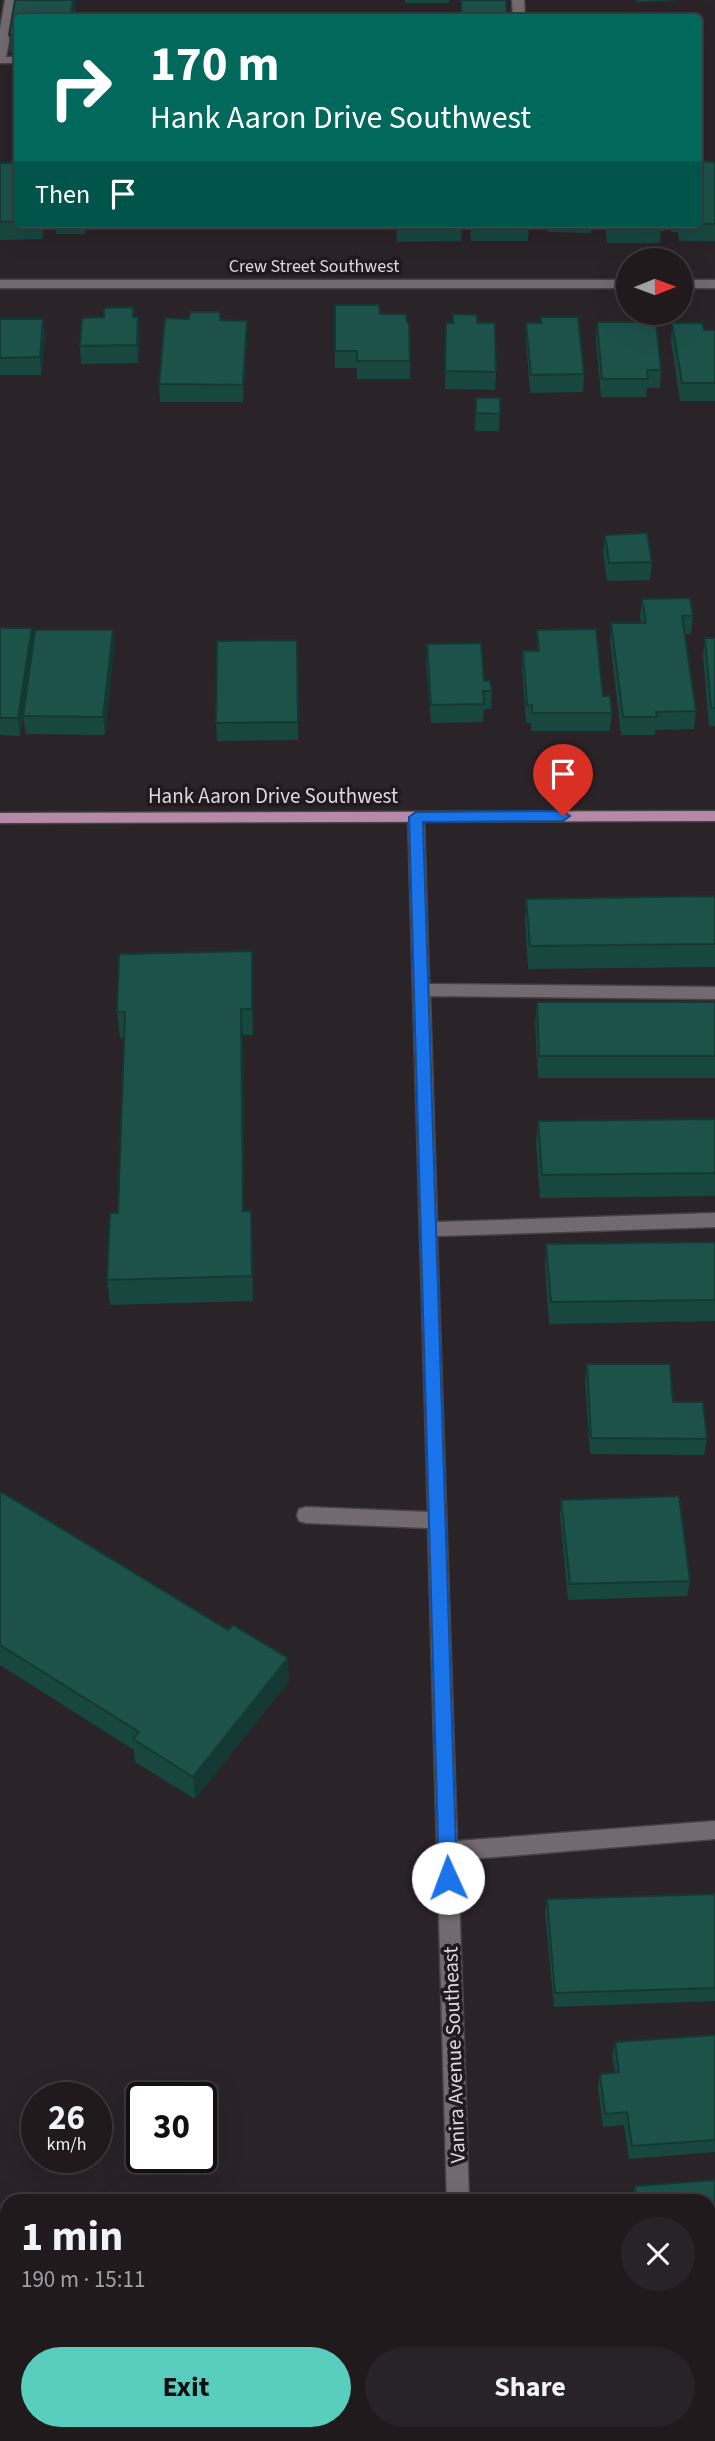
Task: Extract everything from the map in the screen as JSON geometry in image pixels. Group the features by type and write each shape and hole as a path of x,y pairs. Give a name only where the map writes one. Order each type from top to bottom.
{"main road":[{"name":"Hank Aaron Drive Southwest","path":"0,818 715,816"}],"street":[{"path":"11,0 1,60 14,60"},
{"name":"Crew Street Southwest","path":"0,284 616,284"},
{"path":"693,284 715,284"},
{"name":"Vanira Avenue Southeast","path":"416,817 458,2194"},
{"path":"422,990 715,993"},
{"path":"429,1229 715,1220"},
{"path":"306,1514 437,1520"},
{"path":"447,1851 715,1830"}],"building":[{"path":"15,0 73,0 71,14 14,14 14,35 9,35"},
{"path":"461,0 506,0 507,14 462,14"},
{"path":"702,161 715,162 715,224 702,224"},
{"path":"0,163 14,163 14,222 0,222"},
{"path":"335,305 379,305 380,314 406,314 409,322 410,361 357,361 357,351 335,351"},
{"path":"133,307 133,317 138,317 137,345 80,346 82,318 104,317 104,308"},
{"path":"190,312 220,312 220,320 247,321 243,385 159,384 165,318 189,319"},
{"path":"453,314 477,315 477,323 495,323 496,372 445,371 446,323 453,323"},
{"path":"541,317 578,317 584,374 531,375 526,323 541,323"},
{"path":"0,319 43,319 40,357 0,358"},
{"path":"597,322 616,322 616,326 656,326 661,370 647,370 648,379 602,379"},
{"path":"702,323 704,330 715,330 715,383 682,383 672,326"},
{"path":"476,398 500,398 500,414 476,413"},
{"path":"647,533 652,562 609,563 605,535"},
{"path":"690,598 693,616 682,616 696,711 656,712 657,717 623,717 611,623 646,623 642,599"},
{"path":"0,628 32,628 18,718 0,718"},
{"path":"596,629 603,696 610,696 612,713 532,713 532,705 527,705 523,651 539,651 537,630"},
{"path":"35,630 113,630 103,717 23,716"},
{"path":"705,638 715,638 715,708 711,708"},
{"path":"297,640 298,722 216,723 217,641"},
{"path":"481,643 484,681 490,681 492,691 483,691 484,704 431,705 427,644"},
{"path":"715,896 715,944 530,946 526,899"},
{"path":"252,951 252,1009 241,1009 243,1211 251,1211 252,1276 107,1280 110,1213 118,1213 125,1012 117,1012 119,954"},
{"path":"537,1002 715,1002 715,1056 539,1056"},
{"path":"715,1119 715,1173 542,1175 538,1121"},
{"path":"715,1242 715,1300 551,1302 546,1244"},
{"path":"587,1364 670,1364 673,1402 703,1402 707,1439 591,1438"},
{"path":"0,1491 228,1630 233,1625 288,1658 193,1777 133,1739 139,1732 0,1645"},
{"path":"679,1496 690,1581 570,1584 561,1500"},
{"path":"715,1894 715,1988 555,1993 547,1899"},
{"path":"715,2035 715,2140 632,2146 627,2112 605,2114 600,2074 619,2072 615,2042"},
{"path":"715,2180 715,2194 636,2194 635,2186"}],"route":[{"path":"448,1878 416,817 563,816"}]}
